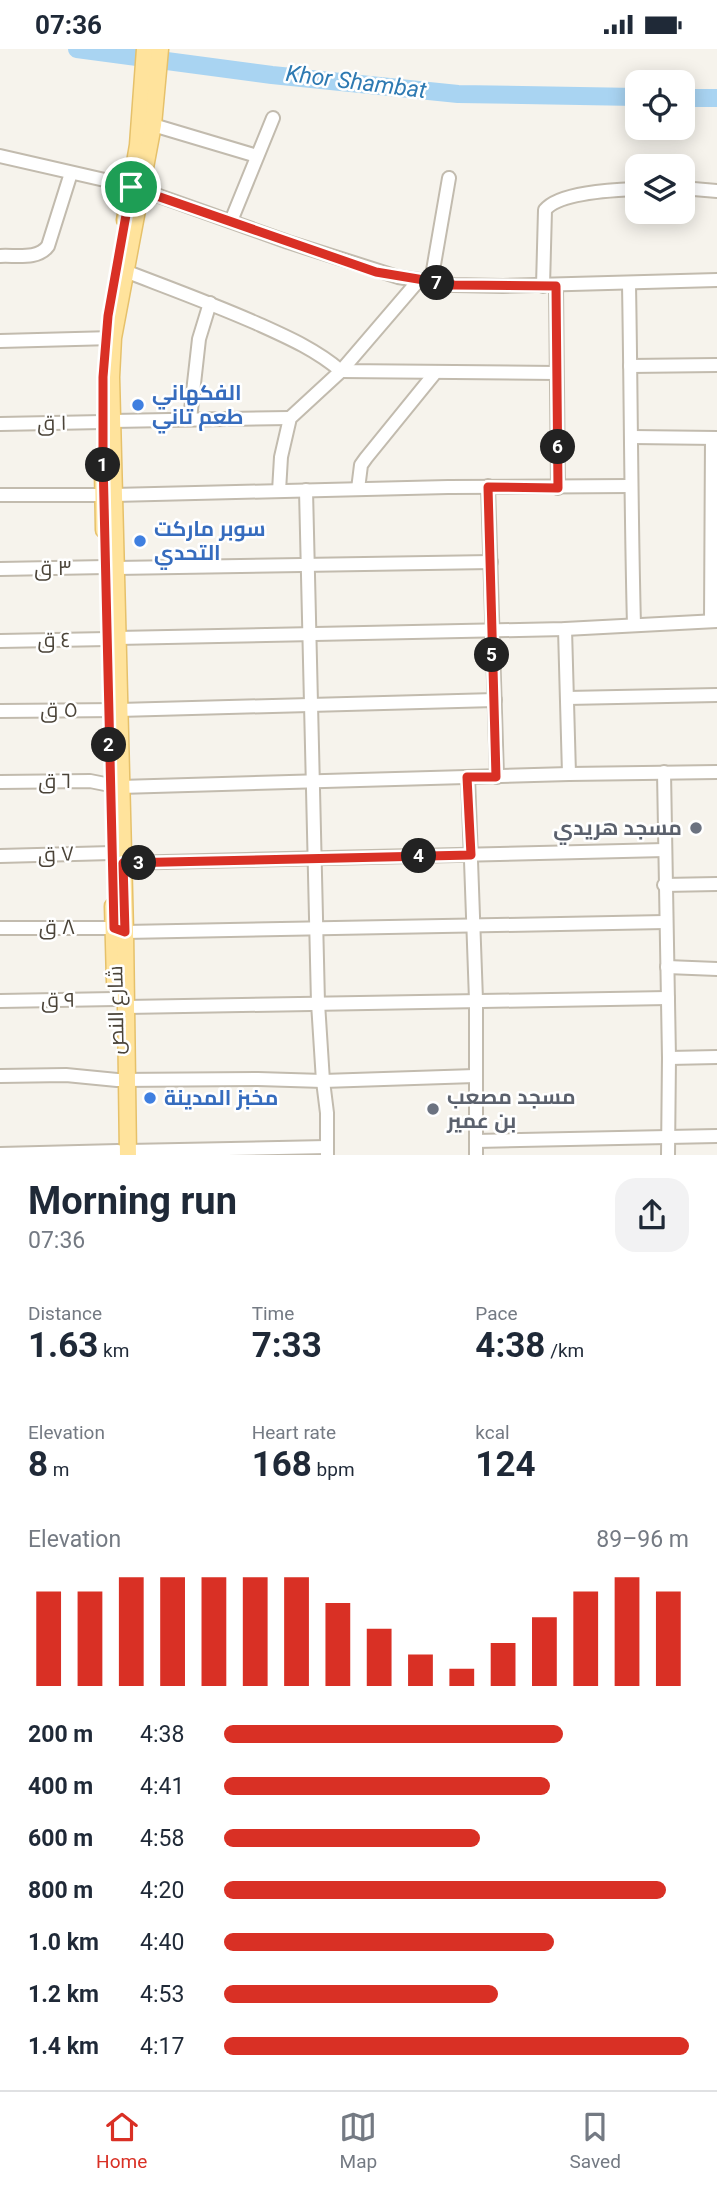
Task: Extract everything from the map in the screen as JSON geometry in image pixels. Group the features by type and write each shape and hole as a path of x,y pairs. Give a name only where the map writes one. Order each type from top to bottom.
{"main road":[{"path":"145,49 151,69"},
{"name":"شارع النص","path":"108,421 112,356 109,338 125,271 136,188 138,145 151,69 160,49"},
{"name":"شارع النص","path":"123,1153 109,495 109,338 136,188 153,125 151,69"}],"street":[{"path":"231,221 273,118"},
{"path":"153,125 257,156"},
{"path":"0,156 136,188 376,272 425,281 454,285 549,286 717,280"},
{"path":"0,256 38,255 44,252 71,173"},
{"path":"278,491 281,457 290,418 341,371 425,281 449,178"},
{"path":"695,189 717,191"},
{"path":"558,488 556,373 545,210 551,203 568,197 625,190"},
{"path":"125,271 211,303 300,342 324,356 341,371 556,373"},
{"path":"629,284 634,625"},
{"path":"190,419 199,339 211,303"},
{"path":"0,341 109,338"},
{"path":"630,366 717,365"},
{"path":"358,489 361,465 435,373"},
{"name":"١ ق","path":"0,424 290,418"},
{"path":"632,437 714,438 714,621"},
{"path":"0,495 630,486"},
{"path":"488,487 496,777"},
{"path":"0,1154 327,1151 327,1112 318,1003 306,490"},
{"name":"٣ ق","path":"0,569 491,562"},
{"name":"٤ ق","path":"0,641 565,629 714,621"},
{"path":"565,629 569,773"},
{"path":"567,698 717,695"},
{"name":"٥ ق","path":"0,711 495,700"},
{"path":"664,772 668,1155"},
{"name":"٦ ق","path":"0,782 90,781 115,786 569,773 717,772"},
{"path":"467,777 476,1000 476,1155"},
{"name":"٧ ق","path":"0,856 315,858 665,850"},
{"path":"664,885 717,884"},
{"name":"٨ ق","path":"0,928 119,930 665,922"},
{"path":"667,967 717,969"},
{"name":"٩ ق","path":"0,1001 318,1003 668,998"},
{"path":"669,1058 717,1058"},
{"path":"0,1076 66,1075 122,1080 323,1081 475,1076"},
{"path":"476,1141 717,1136"}],"waterway":[{"name":"Khor Shambat","path":"77,49 272,75 458,94 625,97"},
{"name":"Khor Shambat","path":"695,98 717,98"}],"place":[{"name":"الفكهاني طعم تاني","path":"138,405"},
{"name":"سوبر ماركت التحدي","path":"140,541"},
{"name":"مسجد هريدي","path":"696,828"},
{"name":"مخبز المدينة","path":"150,1098"},
{"name":"مسجد مصعب بن عمير","path":"433,1109"}],"route":[{"path":"131,187 376,272 454,285 556,286 558,488 488,487 496,777 467,777 471,855 123,863 125,932 114,928 103,377 108,316 131,187"}]}
